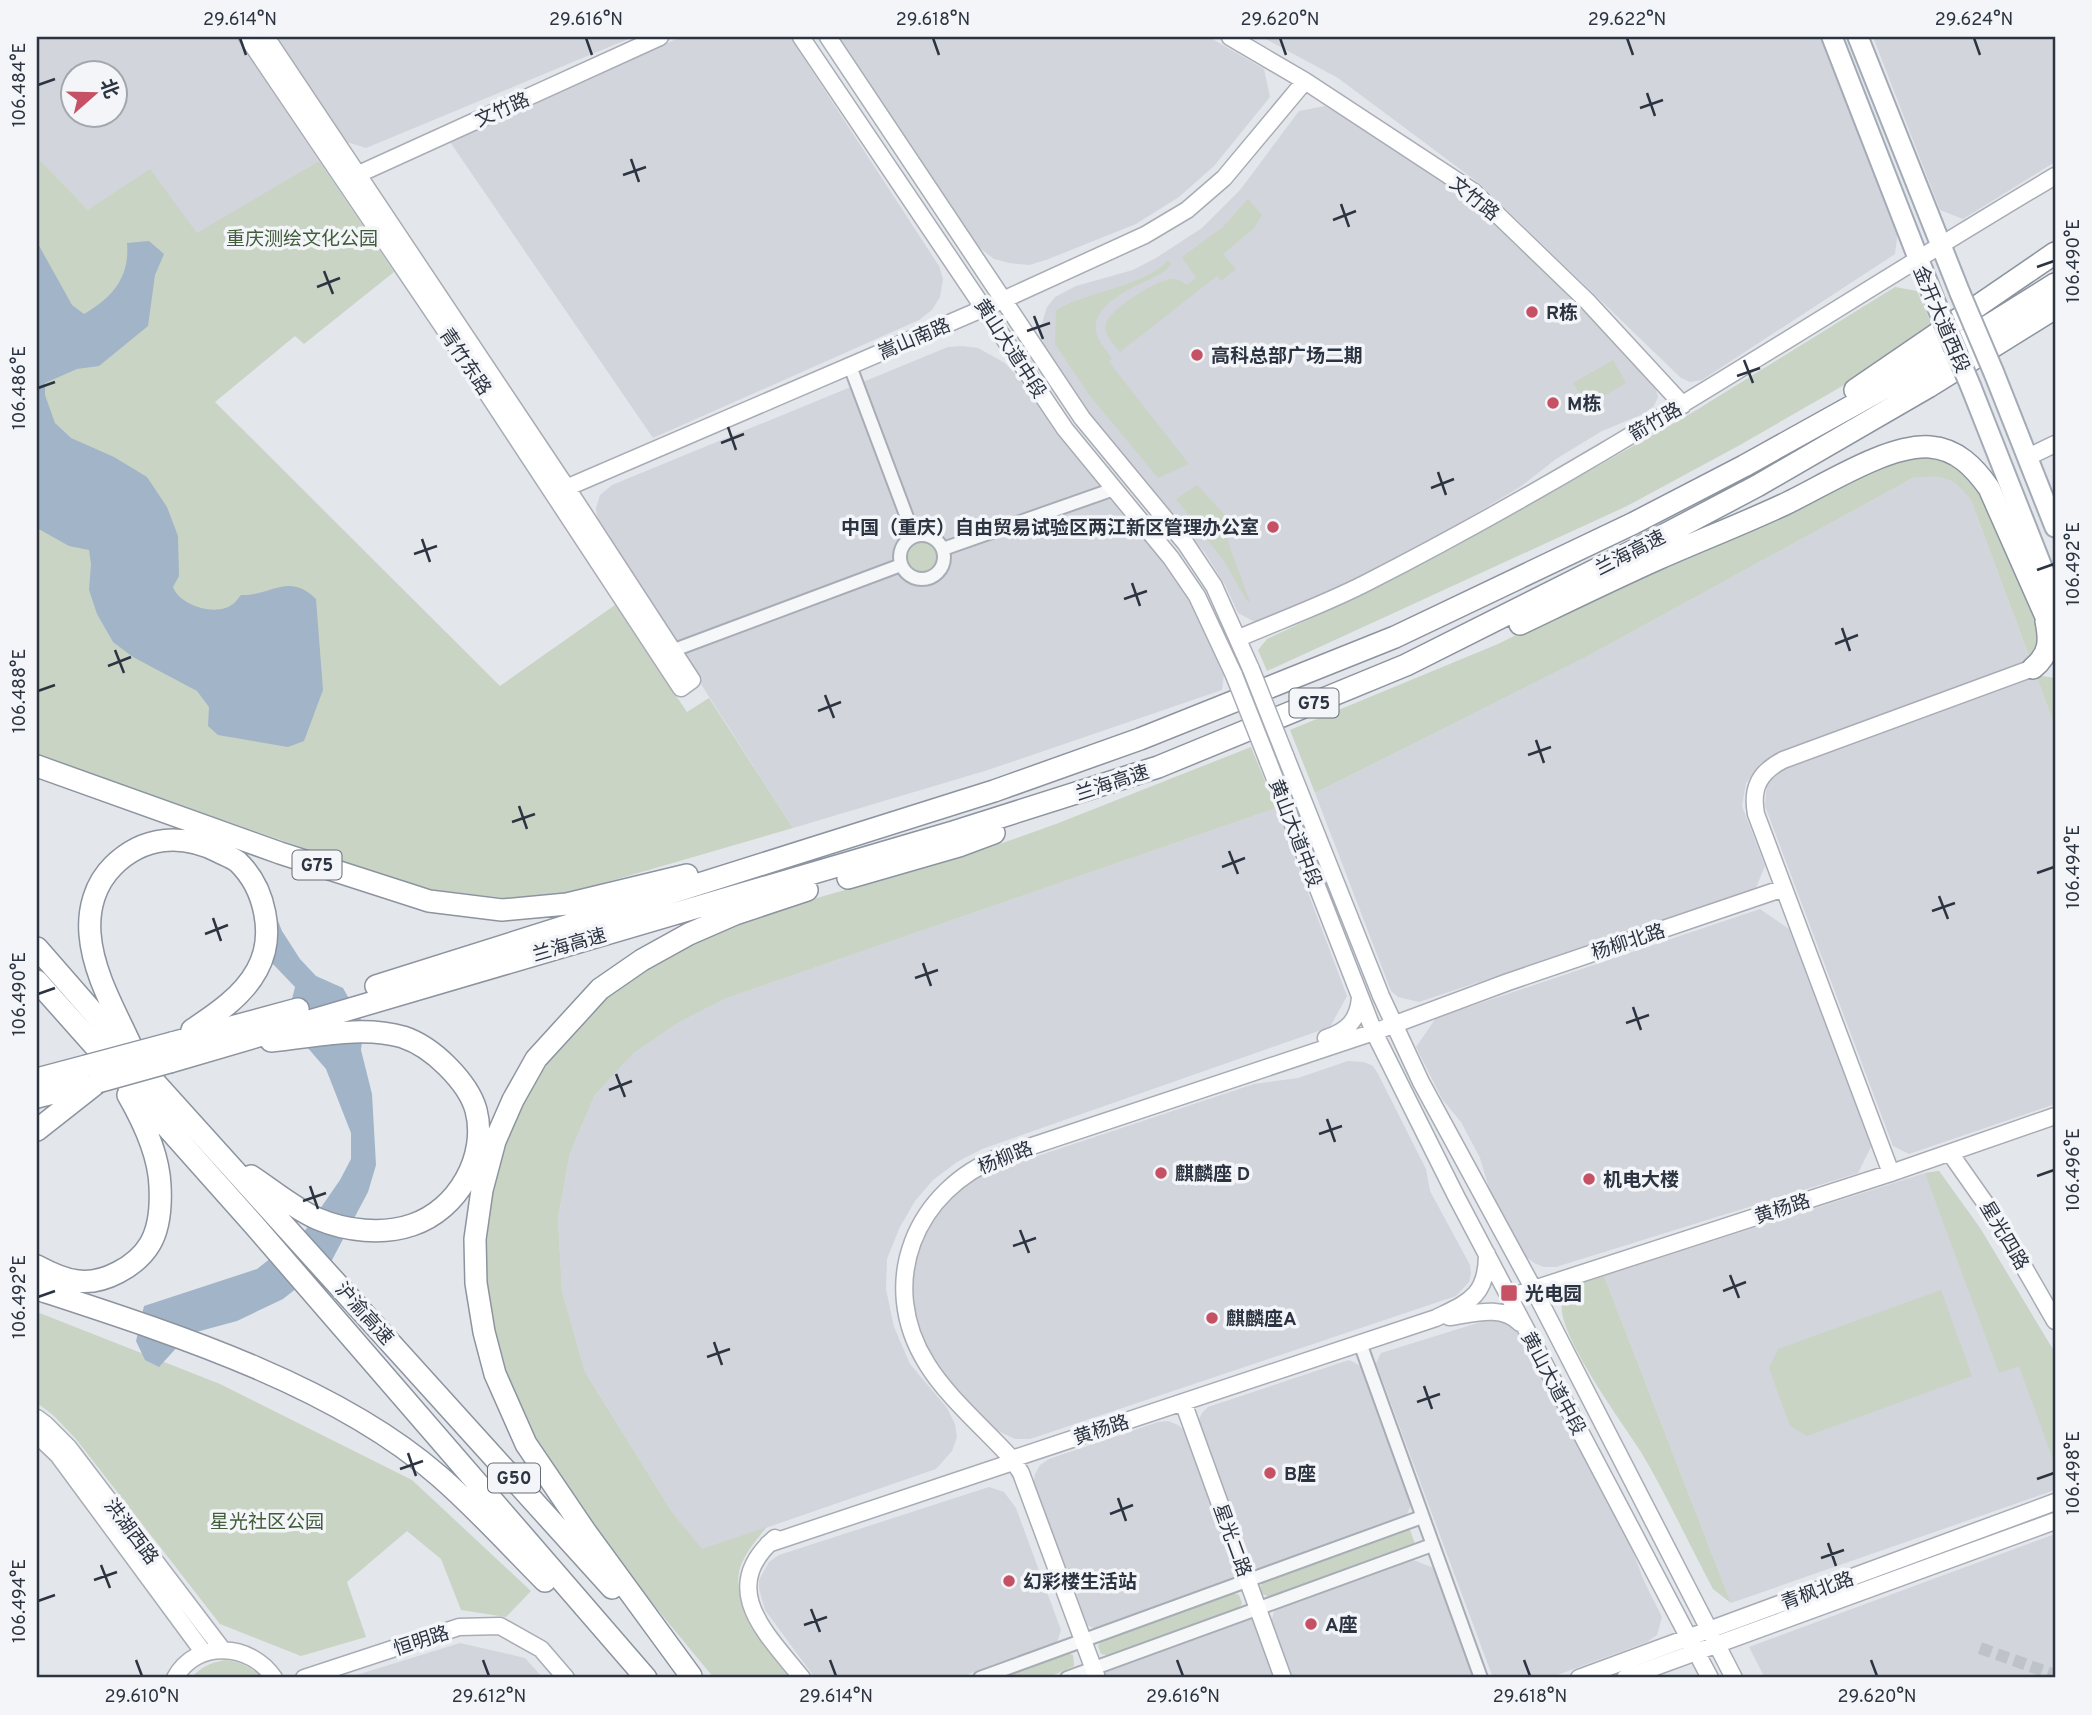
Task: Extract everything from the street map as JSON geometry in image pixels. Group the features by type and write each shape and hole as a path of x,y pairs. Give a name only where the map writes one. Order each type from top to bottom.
{"highway":[{"path":"1744,466 2055,253"},
{"name":"兰海高速","path":"873,830 994,791 1140,739 1395,637 1634,523 1744,466 1924,366 2055,284"},
{"name":"兰海高速","path":"222,1029 953,832 1158,767 1406,665 1757,486 1928,387 2055,308"},
{"path":"1406,665 1491,637 1658,559 1783,505 1885,455 1928,446 1949,450 1978,471 2050,606 2055,637"},
{"path":"2034,668 2042,661 2048,645 2050,606"},
{"path":"2034,668 2055,668"},
{"name":"G75","path":"37,766 280,853 429,901 502,910 567,904 873,830"},
{"path":"692,1677 585,1531 526,1444 495,1374 476,1283 475,1239 482,1190 495,1141 513,1100 536,1059 600,989 642,960 689,934 789,895 958,846 1050,813 1158,767"},
{"path":"511,952 873,830"},
{"path":"140,1066 97,968 90,933 93,896 107,872 126,853 149,843 179,839 208,846 237,861 254,884 265,911 267,940 258,969 243,989 222,1029"},
{"path":"37,948 140,1066 228,1161 279,1205 341,1227 368,1230 413,1225 438,1211 459,1191 472,1168 478,1138 476,1110 461,1080 431,1050 405,1038 375,1031 222,1029 171,1052 95,1067 37,1079"},
{"path":"37,981 95,1067 139,1114 151,1145 160,1184 160,1218 150,1245 127,1267 105,1278 80,1282 60,1278 37,1266"},
{"path":"37,1097 95,1067"},
{"path":"37,1130 95,1067"},
{"name":"沪渝高速","path":"95,1067 255,1226 645,1678"},
{"name":"沪渝高速","path":"279,1205 334,1278 692,1677"},
{"path":"37,1289 228,1356 316,1395 383,1435 438,1475 645,1678"}],"main road":[{"name":"金开大道西段","path":"1832,37 1917,258 1971,387 2050,606"},
{"name":"金开大道西段","path":"1858,37 2055,527"}],"street":[{"name":"青竹东路","path":"247,37 351,178"},
{"name":"青竹东路","path":"266,37 351,178 686,684"},
{"name":"文竹路","path":"351,178 660,37"},
{"name":"黄山大道中段","path":"801,37 1065,429 1171,558 1197,596 1234,675 1374,1032 1508,1297 1710,1678"},
{"name":"黄山大道中段","path":"828,37 1082,418 1186,544 1214,586 1239,638 1394,1024 1427,1093 1532,1288 1734,1678"},
{"name":"文竹路","path":"1230,37 1305,81 1474,192 1587,301 1683,405"},
{"name":"嵩山南路","path":"560,491 985,308 1145,235 1187,210 1224,178 1305,81"},
{"name":"箭竹路","path":"1239,638 1364,584 1460,532 1683,405 1917,258 2055,176"},
{"path":"850,366 914,536"},
{"path":"2028,457 2055,444"},
{"path":"943,549 1114,489"},
{"path":"928,535 943,549 943,565 934,576 927,579 912,577 901,565 901,551 914,536 928,535"},
{"path":"666,653 901,565"},
{"path":"1891,1173 1756,814 1754,789 1770,767 1808,750 2034,668"},
{"name":"杨柳北路","path":"1472,994 1784,888"},
{"path":"1381,996 1392,1007 1403,1010 1447,996 1472,994"},
{"name":"杨柳路","path":"1091,1674 1026,1484 938,1379 927,1364 911,1330 905,1295 907,1260 919,1226 936,1200 957,1179 986,1162 1374,1032 1472,994"},
{"name":"杨柳路","path":"1007,1460 921,1368 904,1333 899,1315 897,1276 905,1239 921,1208 940,1185 954,1174 999,1150 1334,1035 1353,1022 1359,1010 1360,998"},
{"name":"黄杨路","path":"1508,1297 1891,1173 2055,1116"},
{"name":"星光四路","path":"1950,1153 1995,1217 2055,1321"},
{"path":"1436,1318 1476,1295 1486,1274 1487,1254"},
{"path":"1436,1318 1499,1311 1512,1316 1525,1328"},
{"name":"黄杨路","path":"802,1678 762,1628 748,1597 747,1581 751,1567 768,1544 1007,1460 1436,1318"},
{"path":"1360,1343 1480,1678"},
{"name":"星光二路","path":"1183,1402 1283,1678"},
{"name":"洪湖西路","path":"37,1418 69,1448 222,1649"},
{"name":"洪湖西路","path":"37,1435 58,1455 204,1653"},
{"name":"青枫北路","path":"1625,1678 1692,1645 2055,1502"},
{"path":"980,1678 1422,1517"},
{"name":"青枫北路","path":"1712,1637 2055,1521"},
{"path":"1067,1678 1091,1674 1258,1608 1432,1545"},
{"name":"恒明路","path":"303,1678 459,1627 500,1626 541,1649 566,1678"},
{"name":"青枫北路","path":"1579,1678 1692,1645"},
{"path":"175,1678 188,1662 204,1653 222,1649 240,1652 257,1660 274,1678"}],"shaded area":[{"path":"37,37 236,37 319,161 197,234 88,210 37,157"},
{"path":"273,37 633,37 366,148 344,141"},
{"path":"681,37 790,37 939,266 943,279 940,297 932,310 919,320 653,438 450,142"},
{"path":"839,37 1209,37 1264,69 1270,97 1214,166 1179,197 1136,224 1046,260 1029,265 1009,263 994,259 976,245"},
{"path":"1262,37 1824,37 1898,230 1895,254 1702,380 1690,382 1681,378 1480,184 1338,78"},
{"path":"1873,37 2055,37 2055,162 1963,219 1940,210"},
{"path":"1325,106 1472,195 1585,305 1655,387 1658,397 1654,406 1643,414 1602,431 1556,459 1520,487 1445,532 1361,577 1255,622 1238,613 1225,585 1205,553 1083,409 1046,353 1040,330 1047,307 1055,297 1076,286 1133,270 1202,228 1240,190 1299,111"},
{"path":"948,347 978,348 1005,363 1018,377 1058,435 1163,561 1190,601 1224,673 1222,690 988,770 793,828 598,523 596,508 600,495 612,485"},
{"path":"1931,475 1948,479 1962,488 1971,500 2031,661 1770,757 1760,764 1746,783 1742,806 1765,866 1755,890 1419,1002 1398,997 1391,991 1315,793 1586,657 1913,478"},
{"path":"2036,675 2055,727 2055,1104 1909,1154 1893,1146 1765,806 1767,782 1785,767"},
{"path":"1276,808 1347,996 1330,1027 982,1149 957,1162 933,1180 915,1201 900,1227 887,1259 886,1289 894,1327 910,1364 947,1408 955,1424 957,1437 952,1451 936,1469 702,1550 672,1512 585,1372 562,1291 558,1218 570,1153 595,1095 634,1053 678,1023 727,998"},
{"path":"1760,909 1789,929 1872,1145 1858,1173 1556,1267 1544,1267 1534,1263 1524,1255 1489,1188 1480,1158 1461,1122 1442,1099 1416,1047 1436,1018"},
{"path":"1348,1061 1364,1062 1373,1066 1426,1169 1430,1191 1470,1265 1469,1282 1456,1296 1030,1439 1015,1439 994,1429 938,1373 915,1324 912,1286 917,1251 930,1223 952,1196 970,1181 1254,1084 1298,1078"},
{"path":"1939,1171 1980,1228 2055,1353 2055,1490 1731,1603 1604,1276 1925,1173"},
{"path":"1484,1321 1502,1321 1519,1328 1622,1523 1644,1581 1662,1617 1657,1635 1647,1642 1549,1678 1493,1678 1376,1363 1381,1353"},
{"path":"1349,1360 1363,1367 1412,1502 1405,1519 1260,1570 1249,1565 1198,1421 1208,1407"},
{"path":"1168,1421 1187,1433 1237,1570 1233,1581 1096,1629 1085,1624 1033,1485 1035,1474 1040,1465 1049,1459"},
{"path":"989,1487 1004,1492 1016,1508 1061,1630 1057,1642 958,1678 815,1678 765,1610 759,1580 769,1562 779,1555"},
{"path":"2055,1534 2055,1678 1765,1678 1749,1647"},
{"path":"1411,1559 1436,1569 1476,1678 1289,1678 1270,1626 1275,1608"},
{"path":"1254,1614 1277,1678 1105,1678 1102,1670"},
{"path":"460,1643 525,1658 543,1678 347,1678"}],"green space":[{"name":"重庆测绘文化公园","path":"37,157 88,210 150,169 197,233 319,161 394,272 304,344 295,336 215,402 500,686 615,605 687,712 709,698 793,828 566,894 524,900 435,890 394,879 37,756"},
{"path":"1248,199 1262,215 1254,228 1223,254 1236,269 1221,281 1217,276 1120,352 1106,332 1109,318 1125,303 1157,284 1173,279 1187,285 1196,278 1182,257 1223,227"},
{"path":"1168,260 1171,264 1169,267 1110,302 1098,317 1096,326 1098,338 1112,358 1109,362 1189,464 1158,478 1090,396 1055,344 1056,310 1147,276"},
{"path":"1895,287 1917,291 1933,327 1839,388 1627,506 1267,671 1258,650 1267,639 1368,592 1453,548 1690,414"},
{"path":"1613,360 1626,383 1587,406 1573,383"},
{"path":"1927,452 1975,476 2038,616 2040,646 2031,661 1971,500 1959,486 1946,479 1913,478 1586,657 1315,793 1290,730 1498,644 1625,581 1885,460"},
{"path":"1197,485 1227,517 1228,542 1250,602 1224,561 1176,499"},
{"path":"922,541 933,546 938,557 933,568 922,573 911,568 906,557 911,546"},
{"path":"2036,675 2055,678 2055,727"},
{"path":"1251,747 1276,808 727,998 678,1023 634,1053 595,1095 570,1153 558,1218 562,1291 585,1372 672,1512 702,1549 767,1527 748,1552 740,1568 738,1583 741,1598 755,1627 795,1678 714,1678 610,1552 533,1441 504,1373 492,1329 485,1281 483,1234 502,1141 545,1057 606,994 693,939 795,904 963,857 1056,824"},
{"path":"1939,1171 1980,1228 2055,1353 2055,1465 2019,1366 1999,1373 1925,1173"},
{"path":"1604,1276 1731,1603 1713,1589 1651,1469 1592,1378 1569,1335 1563,1317 1564,1297 1578,1284"},
{"path":"1941,1290 1972,1376 1807,1436 1790,1426 1769,1368 1778,1349"},
{"name":"星光社区公园","path":"37,1312 220,1384 412,1480 531,1591 506,1617 461,1610 441,1559 407,1531 347,1582 366,1637 301,1656 220,1624 76,1439 37,1403"},
{"path":"1409,1527 1415,1544 1270,1597 1262,1594 1260,1587 1265,1579"},
{"path":"1232,1592 1239,1595 1242,1603 1239,1609 1111,1656 1101,1654 1098,1646 1103,1638"},
{"path":"1066,1653 1073,1655 1074,1666 1047,1678 996,1678"},
{"path":"225,1660 246,1666 263,1678 191,1678 206,1666"}],"water":[{"path":"149,241 164,254 155,275 148,326 99,366 77,369 45,383 45,395 55,423 71,438 114,457 147,477 167,507 178,536 179,576 173,587 183,600 200,608 218,610 233,604 241,595 288,586 306,591 316,599 323,690 304,741 288,747 218,735 208,726 209,707 197,691 133,657 113,642 97,614 89,590 89,550 69,546 37,528 37,242 72,305 84,314 103,301 118,285 126,266 127,243"},
{"path":"264,886 282,931 300,959 316,976 343,988 364,1025 361,1050 372,1094 376,1165 368,1192 332,1260 283,1299 237,1321 189,1334 159,1367 145,1360 136,1341 144,1306 257,1269 304,1232 340,1180 351,1159 351,1133 326,1069 307,1047 292,999 295,987 271,962 251,904"}],"tunnel":[{"path":"1980,1648 2055,1675"}],"place":[{"name":"R栋","path":"1532,312"},
{"name":"高科总部广场二期","path":"1197,355"},
{"name":"M栋","path":"1553,403"},
{"name":"中国（重庆）自由贸易试验区两江新区管理办公室","path":"1273,527"},
{"name":"麒麟座 D","path":"1161,1173"},
{"name":"机电大楼","path":"1589,1179"},
{"name":"光电园","path":"1509,1293"},
{"name":"麒麟座A","path":"1212,1318"},
{"name":"B座","path":"1270,1473"},
{"name":"幻彩楼生活站","path":"1009,1581"},
{"name":"A座","path":"1311,1624"}]}
